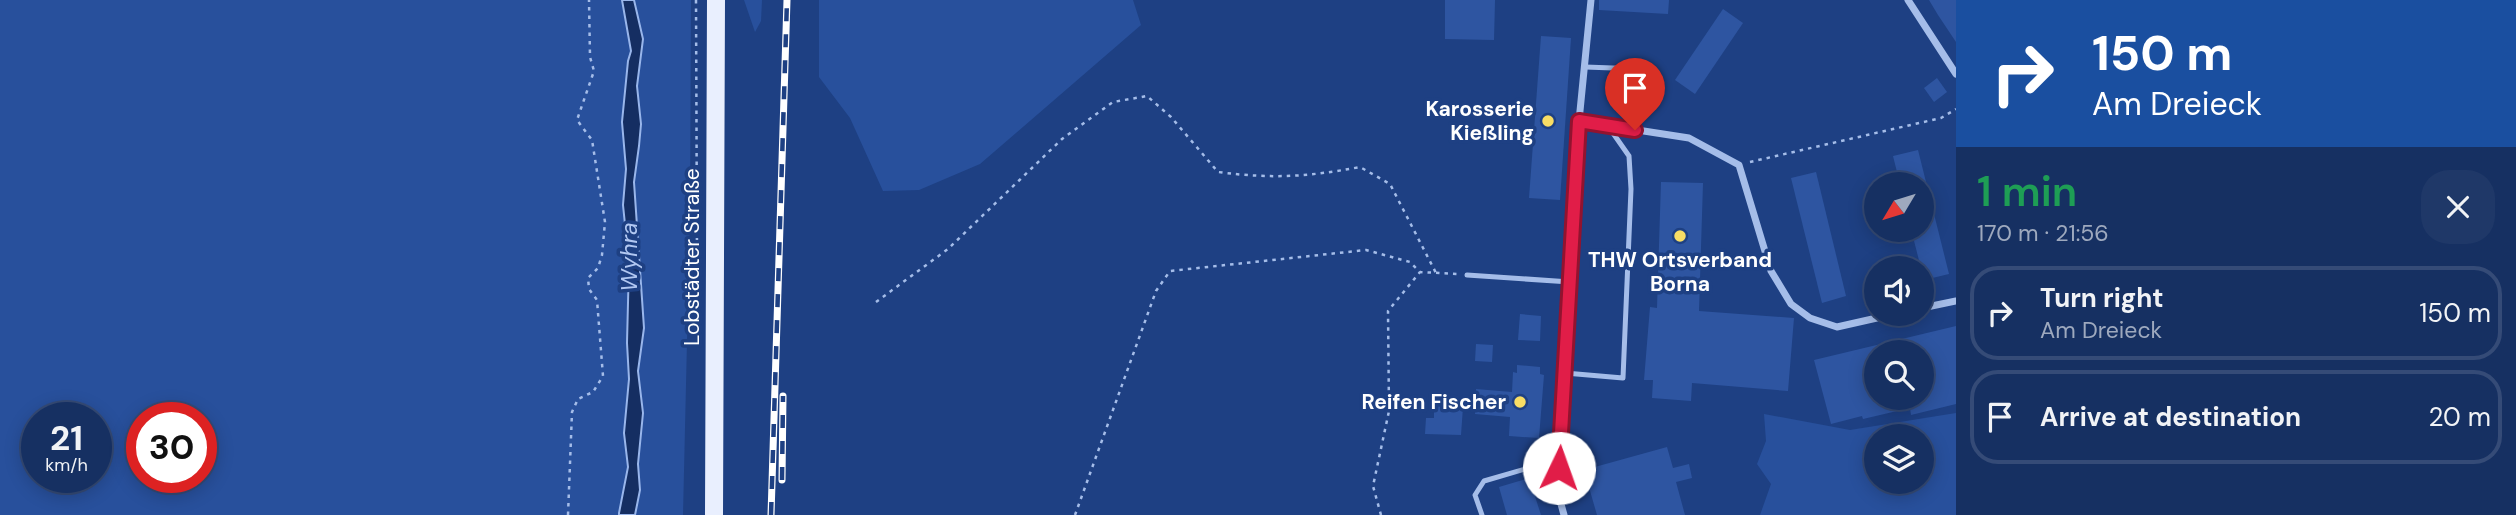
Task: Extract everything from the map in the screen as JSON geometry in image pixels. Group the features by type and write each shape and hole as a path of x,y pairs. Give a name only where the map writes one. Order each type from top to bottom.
{"main road":[{"name":"Lobstädter Straße","path":"715,515 716,0"}],"street":[{"path":"1564,515 1558,493 1559,468 1579,121 1591,0"},
{"path":"1908,0 1956,74"},
{"path":"1579,121 1689,138 1739,165 1771,271 1791,304 1810,318 1837,327 1864,321"},
{"path":"1934,306 1956,301"}],"lane":[{"path":"1584,67 1642,69"},
{"path":"1565,373 1623,378 1631,189 1629,156 1608,126"},
{"path":"1466,275 1570,282"},
{"path":"1482,515 1475,495 1484,481 1532,467 1559,468"}],"path":[{"path":"568,515 572,412 578,399 593,392 603,376 597,300 589,289 588,278 598,268 602,255 604,222 592,140 577,120 594,71 589,45 589,0"},
{"path":"876,302 948,249 1062,139 1113,102 1147,96 1171,117 1218,172 1259,177 1313,176 1360,167 1390,184 1436,273"},
{"path":"1739,165 1941,118 1956,109"},
{"path":"1075,515 1156,291 1170,271 1366,250 1410,262 1420,272 1466,275"},
{"path":"1381,515 1373,486 1389,411 1388,311 1420,272"}],"shaded area":[{"path":"0,0 691,0 690,211 683,515 0,515"},
{"path":"744,0 762,0 761,21 755,32"},
{"path":"819,0 1133,0 1141,25 980,164 919,190 883,191 850,118 819,77"},
{"path":"1956,413 1956,515 1760,515 1771,484 1757,464 1766,441 1764,414 1850,430 1864,428 1864,494 1934,494 1934,424 1887,424"}],"water":[{"name":"Wyhra","path":"622,0 634,0 643,39 637,86 641,124 634,182 644,328 638,371 643,413 638,464 640,490 635,515 619,515 628,467 624,433 629,379 629,263 623,205 626,169 622,122 631,51"}],"building":[{"path":"1445,0 1495,0 1494,40 1445,39"},
{"path":"1599,0 1669,0 1668,14 1599,10"},
{"path":"1929,0 1956,0 1956,42 1938,15"},
{"path":"1723,9 1743,23 1695,94 1675,80"},
{"path":"1541,36 1571,38 1560,200 1529,198"},
{"path":"1937,78 1947,92 1934,102 1924,88"},
{"path":"1918,150 1924,172 1897,172 1893,156"},
{"path":"1816,172 1846,296 1822,303 1791,178"},
{"path":"1661,182 1703,183 1699,311 1794,318 1788,391 1692,383 1691,401 1652,398 1653,380 1644,380 1650,307 1657,308"},
{"path":"1934,214 1949,274 1934,278 1934,256 1918,256 1914,242 1934,242"},
{"path":"1520,314 1541,316 1540,341 1518,340"},
{"path":"1956,326 1956,404 1934,409 1934,340 1898,340"},
{"path":"1476,344 1493,345 1492,362 1475,361"},
{"path":"1864,348 1864,410 1901,410 1831,424 1814,360"},
{"path":"1517,365 1540,367 1540,374 1544,375 1539,438 1509,436 1510,417 1475,414 1476,389 1512,392 1513,372 1517,373"},
{"path":"1434,406 1463,407 1461,435 1425,434 1426,418 1434,418"},
{"path":"1910,410 1931,410 1911,415"},
{"path":"1667,447 1673,468 1689,464 1692,478 1676,482 1685,515 1597,515 1584,470"},
{"path":"1529,478 1541,515 1507,515 1499,487"}],"railway":[{"path":"771,515 787,0"},
{"path":"782,480 783,396"}],"place":[{"name":"Karosserie Kießling","path":"1548,121"},
{"name":"THW Ortsverband Borna","path":"1680,236"},
{"name":"Reifen Fischer","path":"1520,402"}],"route":[{"path":"1559,468 1579,121 1635,130"}]}
